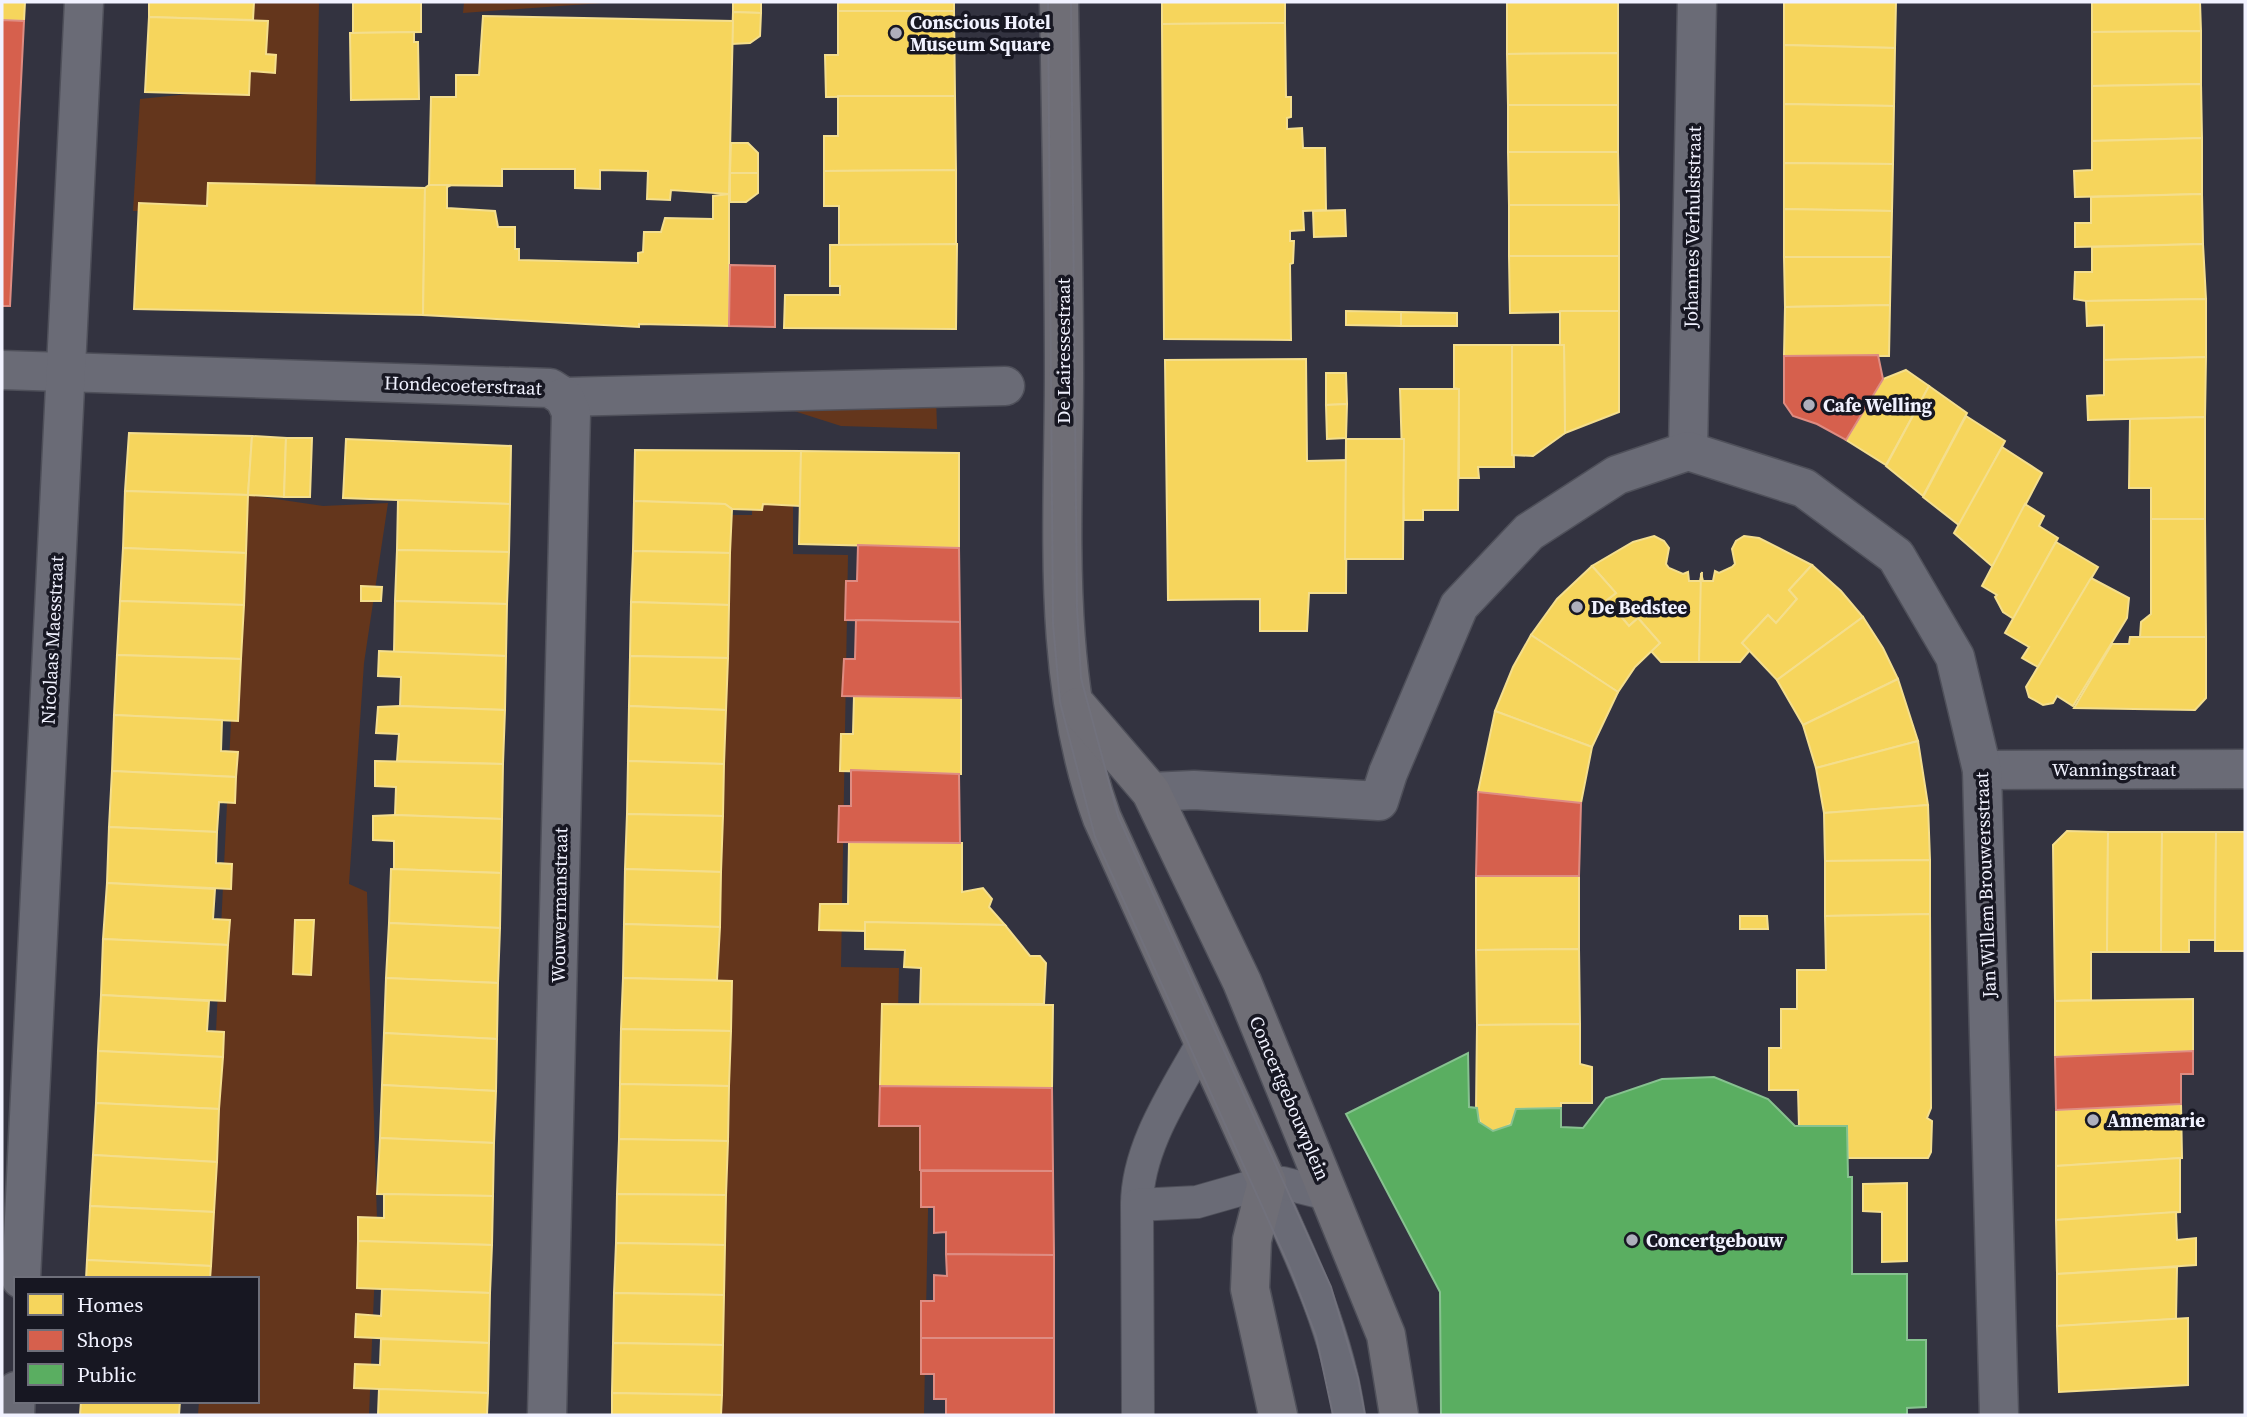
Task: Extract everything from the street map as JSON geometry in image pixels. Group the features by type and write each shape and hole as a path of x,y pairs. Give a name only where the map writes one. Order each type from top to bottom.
{"street":[{"name":"Nicolaas Maesstraat","path":"21,1277 84,2"},
{"name":"De Lairessestraat","path":"1059,2 1064,370 1063,608 1072,699"},
{"name":"Johannes Verhulststraat","path":"1688,451 1697,2"},
{"name":"Hondecoeterstraat","path":"2,370 550,388 564,397 1005,386"},
{"name":"Wouwermanstraat","path":"547,1415 571,412 564,397"},
{"path":"1151,792 1194,790 1379,801 1388,773 1460,606 1529,532 1617,475 1688,451"},
{"name":"Jan Willem Brouwersstraat","path":"1688,451 1804,488 1896,556 1955,657 1982,770 1999,1415"},
{"name":"Concertgebouwplein","path":"1072,699 1151,792 1242,982 1386,1335 1399,1415"},
{"path":"1072,699 1091,788 1102,818 1267,1182 1252,1240 1250,1289 1278,1415"},
{"name":"Wanningstraat","path":"1982,770 2245,769"}],"lane":[{"path":"1138,1415 1137,1181 1163,1116 1203,1042"},
{"path":"1137,1205 1197,1202 1267,1182 1283,1183 1331,1195"},
{"path":"1267,1182 1306,1268 1345,1392 1349,1415"}],"shaded area":[{"path":"253,2 319,2 315,214 133,211 140,99 248,88"},
{"path":"464,2 616,2 463,13"},
{"path":"936,397 937,429 841,426 769,403"},
{"path":"753,464 793,465 793,554 848,555 841,967 899,968 897,1058 931,1059 924,1415 707,1415 722,515 752,515"},
{"path":"242,494 323,506 388,503 364,663 349,884 367,892 377,1220 369,1415 198,1415 199,1403 259,1403 259,1277 204,1277"}],"building: Homes":[{"path":"2,2 25,2 24,21 2,20"},
{"path":"149,2 254,2 253,20 149,17"},
{"path":"353,2 421,2 421,32 353,33"},
{"path":"733,2 761,2 761,13 733,12"},
{"path":"838,2 954,2 954,11 838,11"},
{"path":"1162,2 1285,2 1285,23 1162,24"},
{"path":"1507,2 1618,2 1618,53 1507,54"},
{"path":"1784,2 1896,2 1895,48 1784,45"},
{"path":"2092,2 2200,2 2201,31 2092,32"},
{"name":"Conscious Hotel Museum Square","path":"838,11 954,11 955,96 826,97 825,55 838,55"},
{"path":"733,12 761,13 760,36 750,43 732,44"},
{"path":"483,16 733,21 729,194 671,190 670,200 647,199 648,171 600,170 600,189 575,188 575,169 502,169 502,186 429,185 431,97 456,97 456,75 479,75"},
{"path":"149,17 268,21 266,54 276,55 275,73 250,71 249,95 145,92"},
{"path":"1285,23 1286,97 1291,97 1291,117 1287,118 1287,129 1302,128 1303,148 1325,148 1326,210 1303,211 1304,230 1290,231 1290,241 1294,241 1293,263 1290,264 1291,340 1164,339 1162,24"},
{"path":"2201,31 2201,84 2092,86 2092,32"},
{"path":"414,32 414,42 418,42 419,99 351,100 350,33"},
{"path":"1784,45 1895,48 1894,106 1784,104"},
{"path":"1618,53 1618,105 1508,105 1507,54"},
{"path":"2201,84 2202,138 2092,141 2092,86"},
{"path":"838,96 955,96 956,170 824,171 824,136 838,136"},
{"path":"1784,104 1894,106 1893,164 1784,163"},
{"path":"1508,105 1618,105 1618,152 1508,152"},
{"path":"2202,138 2202,194 2075,197 2074,171 2092,170 2092,141"},
{"path":"731,143 748,143 758,153 758,173 730,173"},
{"path":"1508,152 1618,152 1619,205 1509,205"},
{"path":"1784,163 1893,164 1892,211 1784,209"},
{"path":"956,170 956,245 839,246 839,206 824,206 824,171"},
{"path":"730,173 758,173 758,193 746,202 730,202"},
{"path":"208,183 425,188 423,315 134,309 139,203 207,206"},
{"path":"429,185 451,185 447,187 447,208 495,211 498,227 515,227 515,249 519,249 519,260 638,263 638,253 643,252 644,232 661,232 665,218 713,219 713,196 729,194 729,326 639,324 639,327 423,315 425,188"},
{"path":"2202,194 2203,244 2075,247 2075,223 2091,223 2091,197"},
{"path":"1509,205 1619,205 1619,256 1509,256"},
{"path":"1784,209 1892,211 1891,257 1784,257"},
{"path":"1345,210 1346,236 1314,237 1313,211"},
{"path":"957,244 956,329 784,328 785,295 840,295 840,286 830,286 830,245"},
{"path":"2203,244 2206,299 2074,299 2075,272 2092,272 2092,247"},
{"path":"1509,256 1619,256 1619,311 1510,313"},
{"path":"1784,257 1891,257 1890,305 1785,307"},
{"path":"2206,299 2206,357 2104,360 2104,325 2087,326 2086,301"},
{"path":"1890,305 1889,356 1784,356 1785,307"},
{"path":"1346,311 1401,312 1401,326 1346,325"},
{"path":"1560,311 1619,311 1619,412 1565,433 1564,345 1560,345"},
{"path":"1401,312 1457,313 1457,326 1401,326"},
{"path":"1454,345 1512,345 1514,467 1478,467 1479,478 1459,478 1459,389 1454,388"},
{"path":"1512,345 1564,345 1565,433 1533,456 1512,455"},
{"path":"2206,357 2205,417 2088,420 2087,396 2104,395 2104,360"},
{"path":"1306,359 1307,461 1347,460 1346,593 1309,593 1307,631 1260,631 1260,599 1168,600 1165,360"},
{"path":"1906,370 1929,386 1886,465 1846,440 1883,379"},
{"path":"1326,373 1346,373 1347,404 1326,405"},
{"path":"1929,386 1967,413 1923,496 1886,466"},
{"path":"1400,389 1459,389 1458,510 1423,510 1423,520 1404,520"},
{"path":"1347,404 1346,438 1327,439 1326,405"},
{"path":"1966,416 2005,441 1960,526 1923,497"},
{"path":"2205,417 2205,519 2151,519 2151,488 2129,488 2130,419"},
{"path":"129,433 252,436 248,495 125,491"},
{"path":"252,436 286,438 284,497 248,495"},
{"path":"286,438 312,438 310,497 284,497"},
{"path":"346,439 511,446 510,504 343,498"},
{"path":"1346,439 1404,439 1403,559 1345,559"},
{"path":"2002,447 2042,473 1993,567 1954,533"},
{"path":"635,450 801,451 800,506 763,504 762,510 732,509 725,504 634,501"},
{"path":"801,451 959,453 959,548 799,544"},
{"path":"125,491 248,495 246,553 123,548"},
{"path":"398,500 510,504 509,552 397,550"},
{"path":"634,501 725,504 732,509 730,553 633,551"},
{"path":"2025,504 2044,516 2039,526 2058,538 2014,619 2003,612 1995,597 1997,595 1982,586"},
{"path":"2151,519 2205,519 2206,637 2140,637 2141,622 2151,614"},
{"path":"1654,536 1664,541 1669,548 1666,564 1669,568 1683,574 1688,572 1689,581 1700,581 1702,572 1699,662 1661,662 1651,651 1660,643 1638,618 1629,626 1607,600 1616,593 1592,566 1633,542"},
{"path":"1744,536 1759,538 1812,565 1789,590 1797,599 1776,623 1768,615 1742,643 1750,650 1740,662 1699,662 1701,573 1703,581 1713,581 1715,571 1719,573 1732,567 1735,564 1732,549 1736,541"},
{"path":"2056,542 2098,567 2038,667 2022,658 2029,647 2005,633"},
{"path":"123,548 246,553 244,605 120,601"},
{"path":"397,550 509,552 507,604 395,601"},
{"path":"633,551 730,553 729,605 631,602"},
{"path":"1812,565 1841,591 1863,617 1777,680 1742,643 1768,615 1776,623 1797,599 1789,590"},
{"path":"1592,566 1616,593 1607,600 1629,626 1638,618 1660,643 1635,667 1618,692 1531,635 1557,599"},
{"path":"2091,578 2129,598 2127,618 2073,706 2057,696 2053,703 2043,705 2029,697 2026,687"},
{"path":"361,586 382,587 381,601 361,601"},
{"path":"120,601 244,605 241,659 117,655"},
{"path":"395,601 507,604 506,656 394,652"},
{"path":"631,602 729,605 728,658 630,656"},
{"path":"1863,617 1883,648 1898,679 1803,725 1777,680"},
{"path":"1531,635 1618,692 1592,747 1495,711 1513,667"},
{"path":"2130,637 2206,637 2206,698 2195,710 2074,708 2112,644 2129,644"},
{"path":"379,651 506,656 505,710 400,706 401,677 378,676"},
{"path":"117,655 241,659 238,721 114,715"},
{"path":"630,656 728,658 726,710 629,706"},
{"path":"1898,679 1918,741 1816,768 1803,725"},
{"path":"854,696 961,698 961,774 840,771 841,734 853,734"},
{"path":"629,706 726,710 724,764 628,761"},
{"path":"378,707 505,710 503,764 397,761 399,734 376,733"},
{"path":"1495,711 1592,747 1581,803 1478,792"},
{"path":"114,715 222,720 221,751 238,752 236,777 112,771"},
{"path":"1918,741 1928,805 1824,813 1816,768"},
{"path":"375,761 503,764 502,819 395,815 396,787 375,786"},
{"path":"628,761 724,764 723,816 627,814"},
{"path":"112,771 236,777 235,803 219,802 217,832 109,827"},
{"path":"1928,805 1930,860 1825,861 1824,813"},
{"path":"627,814 723,816 721,872 625,869"},
{"path":"373,816 502,819 501,873 394,869 394,841 373,840"},
{"path":"109,827 217,832 216,863 232,864 231,889 107,883"},
{"path":"2067,831 2108,832 2107,952 2091,952 2091,1000 2055,1001 2053,845"},
{"path":"2108,832 2162,832 2161,952 2107,952"},
{"path":"2162,832 2216,832 2215,940 2189,940 2189,952 2161,952"},
{"path":"2216,832 2245,832 2245,951 2215,951"},
{"path":"849,842 962,843 962,892 983,888 992,899 989,907 1005,925 865,922 865,931 819,930 820,904 848,904"},
{"path":"1930,860 1930,914 1825,916 1825,861"},
{"path":"391,869 501,873 500,928 389,923"},
{"path":"625,869 721,872 720,927 624,924"},
{"path":"1476,876 1579,876 1579,949 1476,950"},
{"path":"107,883 215,889 213,919 230,920 228,945 103,939"},
{"path":"1930,914 1931,1108 1927,1118 1932,1121 1931,1152 1928,1158 1848,1158 1847,1126 1799,1126 1798,1090 1769,1090 1769,1048 1781,1048 1781,1009 1797,1009 1797,970 1826,970 1825,916"},
{"path":"1740,916 1767,916 1768,929 1740,929"},
{"path":"295,920 314,920 311,975 293,974"},
{"path":"865,922 1005,925 1030,956 1040,956 1046,963 1044,1004 920,1004 921,968 904,967 905,950 865,949"},
{"path":"389,923 500,928 498,983 386,978"},
{"path":"624,924 720,927 717,980 623,978"},
{"path":"103,939 228,945 225,1001 101,995"},
{"path":"1579,949 1580,1024 1477,1025 1476,950"},
{"path":"386,978 498,983 497,1039 384,1033"},
{"path":"623,978 732,981 731,1031 621,1029"},
{"path":"101,995 209,1001 207,1031 224,1032 223,1057 98,1051"},
{"path":"2193,999 2193,1051 2055,1057 2055,1001"},
{"path":"882,1004 1053,1005 1052,1088 880,1086"},
{"path":"1580,1024 1580,1064 1592,1067 1592,1103 1561,1103 1561,1108 1516,1109 1513,1122 1500,1131 1493,1131 1481,1124 1476,1109 1477,1025"},
{"path":"621,1029 731,1031 729,1086 620,1084"},
{"path":"384,1033 497,1039 496,1091 382,1085"},
{"path":"98,1051 223,1057 219,1109 96,1103"},
{"path":"620,1084 729,1086 728,1141 619,1139"},
{"path":"382,1085 496,1091 494,1143 380,1138"},
{"path":"96,1103 219,1109 217,1162 93,1155"},
{"path":"2181,1104 2182,1158 2056,1166 2056,1110"},
{"path":"380,1138 494,1143 493,1196 377,1194"},
{"path":"619,1139 728,1141 726,1195 617,1194"},
{"path":"93,1155 217,1162 214,1212 90,1206"},
{"path":"2180,1158 2180,1212 2056,1220 2056,1166"},
{"path":"1907,1183 1907,1261 1882,1262 1882,1212 1863,1211 1863,1184"},
{"path":"384,1194 493,1196 492,1245 358,1241 358,1217 384,1218"},
{"path":"617,1194 726,1195 725,1245 616,1243"},
{"path":"90,1206 214,1212 211,1266 87,1260"},
{"path":"2176,1212 2177,1240 2196,1238 2196,1265 2057,1274 2056,1220"},
{"path":"358,1241 492,1245 490,1293 357,1288"},
{"path":"616,1243 725,1245 724,1295 614,1293"},
{"path":"87,1260 211,1266 210,1277 86,1277"},
{"path":"2177,1267 2176,1319 2057,1326 2057,1274"},
{"path":"382,1289 490,1293 489,1343 355,1337 356,1314 381,1316"},
{"path":"614,1293 724,1295 723,1345 613,1343"},
{"path":"2188,1318 2188,1385 2059,1392 2057,1326"},
{"path":"381,1339 489,1343 488,1393 354,1388 355,1364 380,1365"},
{"path":"613,1343 723,1345 722,1395 612,1393"},
{"path":"379,1389 488,1393 487,1415 378,1415"},
{"path":"612,1393 722,1395 721,1415 612,1415"},
{"path":"81,1403 180,1403 179,1415 80,1415"}],"building: Shops":[{"path":"2,20 24,21 10,306 2,306"},
{"path":"730,265 775,266 775,327 729,326"},
{"path":"1878,355 1883,379 1846,440 1817,424 1793,416 1784,403 1784,356"},
{"path":"858,545 959,548 960,622 845,620 846,581 857,581"},
{"path":"856,620 960,622 961,698 842,696 844,659 855,659"},
{"path":"851,770 959,774 960,843 838,842 839,806 851,806"},
{"path":"1478,792 1581,803 1579,876 1476,876"},
{"path":"2193,1051 2193,1074 2181,1074 2181,1104 2056,1110 2055,1057"},
{"path":"880,1086 1052,1088 1053,1171 920,1170 920,1126 879,1126"},
{"path":"921,1171 1053,1171 1054,1255 946,1254 946,1232 934,1233 934,1207 921,1207"},
{"path":"946,1254 1054,1255 1054,1338 921,1338 921,1301 934,1301 934,1275 947,1276"},
{"path":"921,1338 1054,1338 1054,1415 946,1415 946,1399 934,1399 934,1374 921,1374"}],"building: Public":[{"name":"Concertgebouw","path":"1468,1053 1469,1107 1477,1108 1479,1122 1493,1131 1511,1125 1516,1109 1561,1108 1561,1127 1583,1128 1606,1098 1662,1079 1714,1077 1768,1099 1795,1126 1847,1126 1848,1177 1852,1177 1852,1274 1907,1274 1907,1340 1926,1340 1926,1407 1907,1408 1907,1415 1441,1415 1440,1292 1346,1114"}],"tram line":[{"path":"1048,2 1053,624 1060,702 1095,837 1290,1268 1316,1336 1333,1415"},
{"path":"1071,2 1077,608 1081,678 1118,816 1331,1287 1358,1378 1365,1415"}],"place":[{"name":"Conscious Hotel Museum Square","path":"896,33"},
{"name":"Cafe Welling","path":"1809,405"},
{"name":"De Bedstee","path":"1577,607"},
{"name":"Annemarie","path":"2093,1120"},
{"name":"Concertgebouw","path":"1632,1240"}]}
